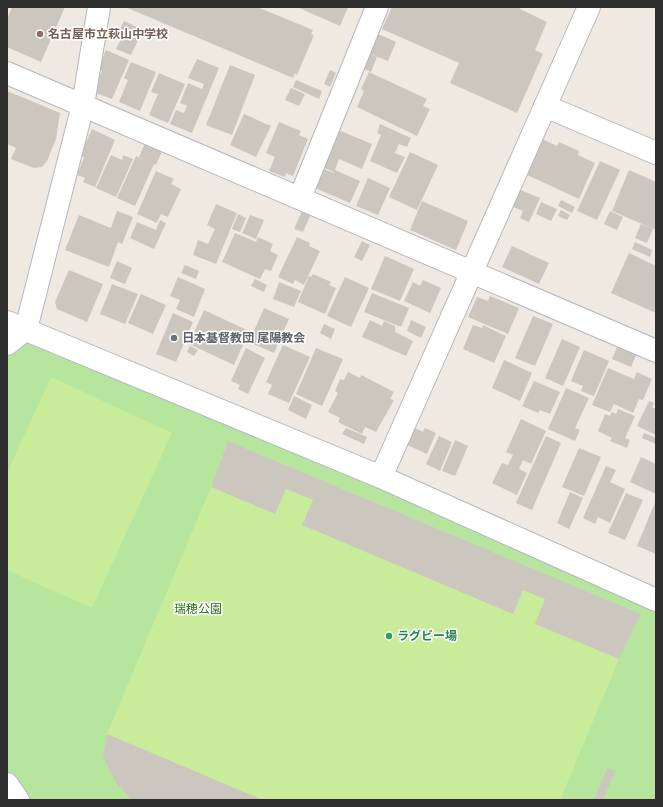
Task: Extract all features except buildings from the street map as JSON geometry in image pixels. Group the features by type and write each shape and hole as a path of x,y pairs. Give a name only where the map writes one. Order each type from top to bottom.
{"street":[{"path":"7,344 16,326 83,105 99,7"},
{"path":"300,198 377,7"},
{"path":"381,478 589,7"},
{"path":"7,73 656,351"},
{"path":"546,106 656,153"},
{"path":"16,326 381,478 656,600"},
{"path":"7,784 18,800"}],"green space":[{"name":"瑞穂公園","path":"26,329 656,600 656,800 7,800 7,344"},
{"path":"51,377 172,433 92,608 7,570 7,473"},
{"name":"ラグビー場","path":"228,441 641,614 619,659 560,800 132,800 116,783 103,757 107,734 211,487"}],"place":[{"name":"名古屋市立萩山中学校","path":"40,34"},
{"name":"日本基督教団 尾陽教会","path":"174,338"},
{"name":"ラグビー場","path":"389,636"}]}
